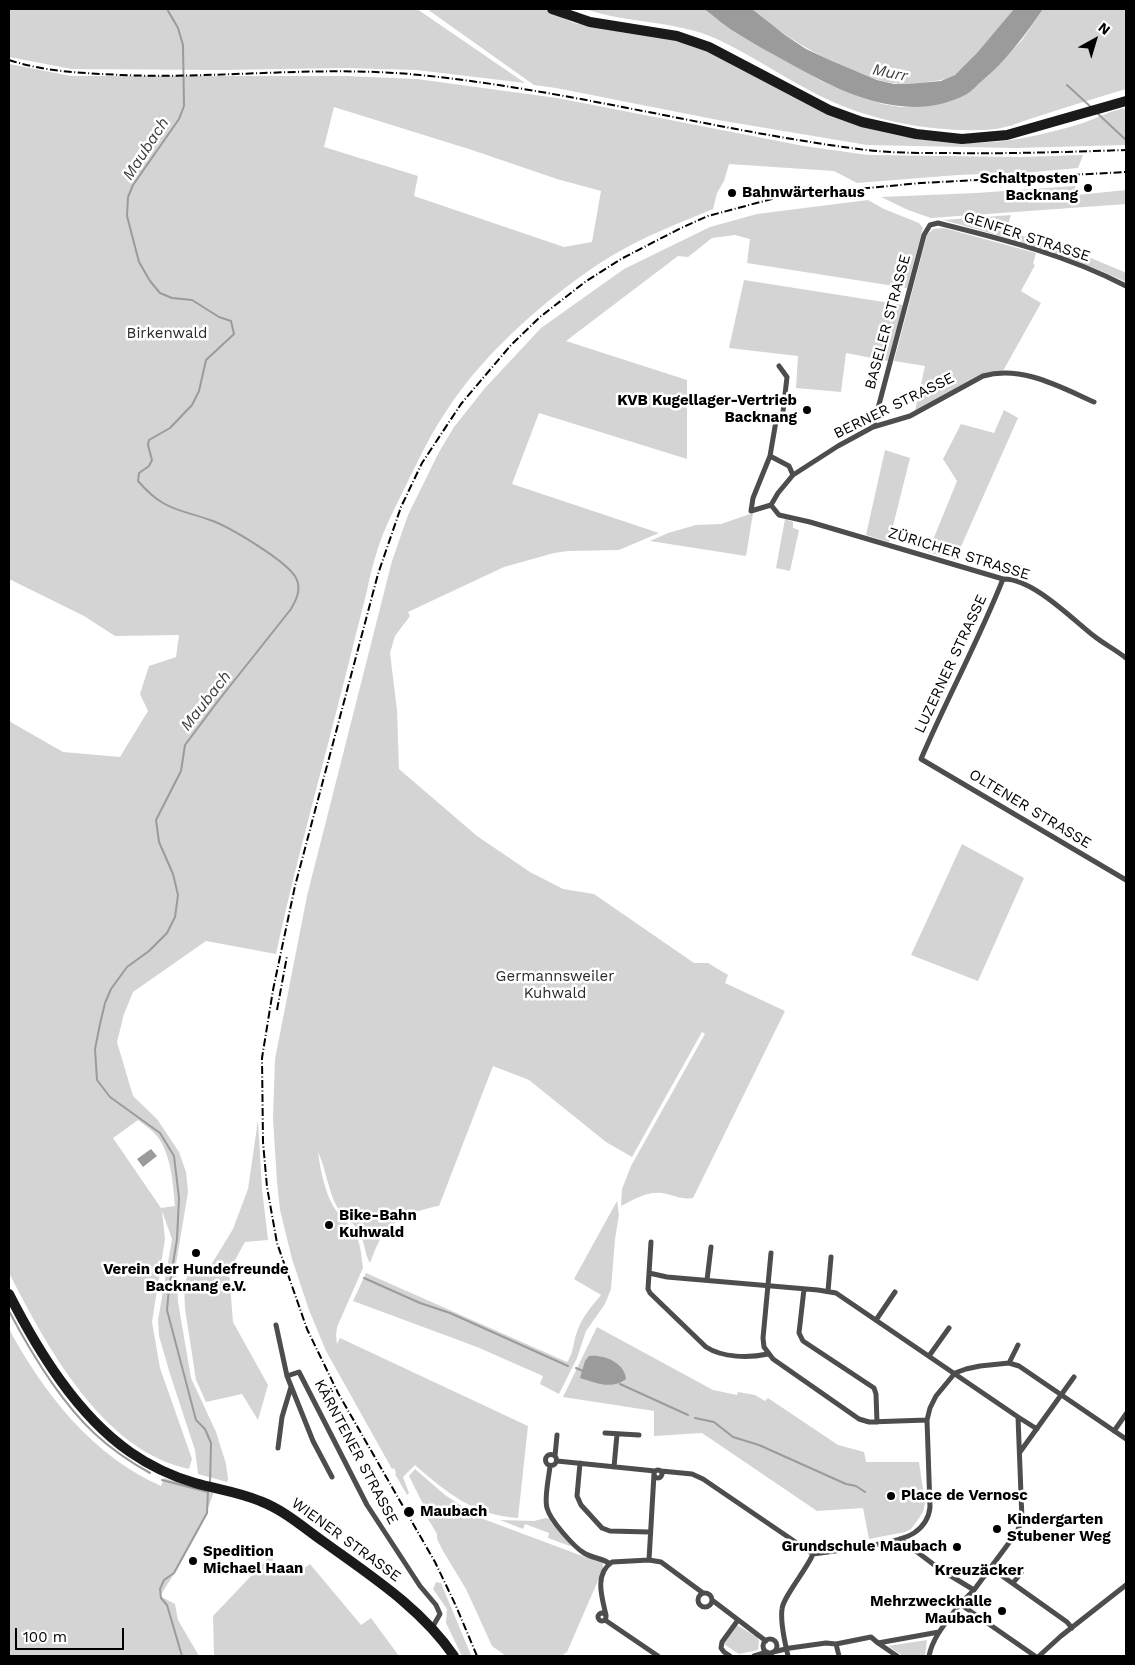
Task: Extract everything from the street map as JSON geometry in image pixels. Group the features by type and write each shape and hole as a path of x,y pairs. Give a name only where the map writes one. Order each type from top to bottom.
{"street":[{"path":"552,9 590,22 677,36 710,47 828,110 862,122 916,134 962,139 1007,135 1126,101"},
{"name":"GENFER STRASSE","path":"930,225 938,223 1026,246 1085,267 1126,286"},
{"name":"BASELER STRASSE","path":"873,427 924,235 930,225"},
{"path":"771,506 751,511 753,498 770,456 776,421 783,412 786,377 779,366"},
{"name":"BERNER STRASSE","path":"771,506 778,493 794,475 838,446 873,427 910,416 983,376 994,373 1006,373 1045,380 1094,402"},
{"path":"770,456 789,466 794,475"},
{"name":"ZÜRICHER STRASSE","path":"771,506 779,515 810,522 1003,579 1017,581 1036,590 1126,658"},
{"name":"LUZERNER STRASSE","path":"921,759 1003,579"},
{"name":"OLTENER STRASSE","path":"921,759 1126,880"},
{"path":"651,1242 648,1272 648,1289 650,1293 706,1347 713,1351 732,1355 756,1356 768,1354"},
{"path":"708,1280 711,1247"},
{"path":"771,1253 764,1347 772,1359 859,1419 869,1422 926,1420"},
{"path":"828,1291 831,1257"},
{"path":"648,1272 667,1277 768,1285 836,1293 1037,1429"},
{"path":"804,1289 799,1333 803,1341 874,1388 877,1422"},
{"path":"876,1320 895,1292"},
{"name":"WIENER STRASSE","path":"9,1294 38,1348 80,1404 106,1433 129,1451 168,1473 197,1484 261,1501 285,1514 404,1601 432,1628 454,1656"},
{"name":"KÄRNTENER STRASSE","path":"276,1325 291,1387 313,1441 332,1477"},
{"path":"929,1356 949,1328"},
{"path":"1009,1363 1018,1345"},
{"path":"550,1466 546,1463 546,1458 550,1455 580,1464 692,1474 703,1479 813,1554 900,1539 918,1530 929,1513 926,1420 936,1396 956,1373 973,1368 1009,1363 1019,1366 1126,1439"},
{"name":"KÄRNTENER STRASSE","path":"288,1376 299,1372 369,1508 420,1586 436,1605 440,1614 432,1628"},
{"path":"1020,1452 1074,1377"},
{"name":"KÄRNTENER STRASSE","path":"278,1448 282,1417 291,1387"},
{"path":"1114,1431 1126,1414"},
{"path":"929,1656 939,1632 991,1568 1022,1520 1018,1417"},
{"path":"604,1433 639,1435"},
{"path":"614,1467 617,1434"},
{"path":"550,1466 555,1464 557,1435"},
{"path":"580,1464 577,1496 588,1513 602,1528 610,1532 649,1532"},
{"path":"550,1466 546,1507 550,1515 578,1549 585,1554 602,1558 609,1563 649,1560 661,1562 703,1593 710,1595 712,1600 766,1641 771,1640 776,1643 774,1652"},
{"path":"649,1560 649,1532 656,1472"},
{"path":"900,1539 942,1570 974,1590"},
{"path":"788,1656 782,1608 809,1564 813,1554"},
{"path":"609,1563 599,1584 606,1617 658,1656"},
{"path":"991,1568 1067,1622 1072,1628"},
{"path":"1013,1583 1021,1572"},
{"path":"1039,1656 1126,1585"},
{"path":"703,1593 699,1598 700,1604 708,1606 712,1600"},
{"path":"960,1604 1035,1656"},
{"path":"730,1656 721,1648 722,1642 738,1620"},
{"path":"878,1643 939,1632"},
{"path":"754,1656 767,1652 826,1643 836,1644 871,1637 897,1656"},
{"path":"766,1641 763,1647 767,1652"},
{"path":"836,1644 839,1656"}],"green space":[{"path":"9,9 417,9 525,83 417,70 346,68 220,70 72,69 9,57"},
{"path":"427,9 543,9 574,23 676,39 709,50 860,126 904,137 971,143 1016,139 1083,123 1126,108 1126,145 1015,148 867,145 718,120 534,85"},
{"path":"585,9 704,9 736,33 823,82 882,104 901,107 942,103 968,93 989,75 1022,40 1043,9 1126,9 1126,89 996,129 956,130 913,125 871,116 833,102 732,46 701,33 685,28 601,14"},
{"path":"752,9 1014,9 980,52 956,74 942,80 905,84 877,79 826,58 800,44"},
{"name":"Birkenwald","path":"9,64 71,76 347,76 417,79 557,98 804,146 868,155 1020,157 1083,155 1078,168 857,183 834,171 729,164 724,181 717,193 713,209 625,248 567,286 522,324 480,366 462,388 442,418 396,505 378,547 298,860 276,954 206,941 133,992 124,1014 117,1042 133,1096 157,1119 179,1152 186,1172 188,1192 176,1264 178,1302 191,1378 216,1432 226,1464 227,1482 198,1474 195,1450 159,1336 158,1320 172,1239 162,1211 165,1239 152,1322 160,1368 192,1459 189,1469 158,1458 129,1441 104,1418 80,1391 59,1362 9,1273 9,721 63,752 120,757 148,711 140,694 149,666 176,657 179,635 115,636 84,616 9,579","holes":["334,107 557,179 601,191 592,242 564,247 414,196 418,176 324,147","138,1120 156,1135 165,1150 170,1169 175,1206 161,1208 113,1138"]},
{"path":"1075,186 1077,195 1126,190 1126,204 931,218 908,210 881,197 976,193"},
{"name":"Germannsweiler Kuhwald","path":"868,200 884,209 919,223 923,228 907,288 747,263 750,239 735,235 712,238 688,257 678,256 566,341 687,380 687,459 539,413 512,484 659,533 619,550 554,553 504,567 408,612 410,616 395,636 390,653 397,710 399,769 477,836 530,872 563,889 594,894 694,963 708,963 728,975 725,983 785,1011 693,1198 651,1193 621,1206 622,1189 631,1166 705,1034 702,1032 632,1157 606,1142 529,1080 493,1066 439,1206 410,1214 391,1226 381,1238 370,1263 356,1227 339,1210 334,1200 318,1152 331,1202 356,1234 363,1268 337,1327 337,1344 340,1338 528,1426 518,1518 488,1512 462,1501 438,1485 415,1465 403,1477 409,1493 407,1495 395,1474 394,1468 392,1469 326,1351 309,1310 292,1259 280,1210 273,1119 275,1059 307,896 392,561 408,515 439,452 454,427 485,388 541,328 624,269 710,227 757,214"},
{"path":"1011,215 1006,231 1074,251 1122,271 1126,273 1126,282 1059,255 943,220"},
{"path":"944,228 1036,253 1033,264 1035,265 1021,291 1041,303 1003,371 985,373 915,411 925,366 894,361 927,235 933,229"},
{"path":"744,280 903,305 888,361 846,353 841,392 796,388 798,356 729,348"},
{"path":"1004,410 1018,418 955,560 928,552 957,481 943,459 961,424 994,433"},
{"path":"885,450 910,458 889,542 866,535"},
{"path":"753,513 746,556 650,541 668,533 696,525 721,524"},
{"path":"785,519 793,522 793,528 799,530 790,571 776,568"},
{"path":"962,844 1024,878 978,981 911,955"},
{"path":"258,1120 262,1189 268,1240 245,1242 229,1271 233,1322 268,1385 258,1420 242,1394 206,1402 196,1380 185,1309 184,1285 189,1272 211,1265 233,1229 248,1189"},
{"path":"617,1201 619,1215 611,1289 605,1304 586,1331 577,1358 559,1394 540,1384 543,1376 477,1347 353,1301 366,1273 567,1362 581,1322 601,1295 574,1279"},
{"path":"597,1327 713,1390 737,1395 738,1392 755,1395 765,1401 768,1398 838,1445 864,1452 866,1462 919,1462 925,1503 923,1512 911,1529 905,1532 869,1539 863,1508 817,1511 702,1433 654,1436 654,1411 563,1397"},
{"path":"9,1329 38,1377 55,1399 73,1421 113,1458 161,1486 164,1478 214,1492 202,1524 160,1596 175,1604 178,1620 199,1656 9,1656"},
{"path":"415,1469 445,1495 478,1517 600,1561 603,1564 603,1569 567,1652 561,1656 506,1656 492,1646 466,1589 443,1551 437,1539 437,1534 425,1514 422,1502 409,1476"},
{"path":"550,1519 570,1546 548,1538 549,1533 525,1524 523,1529 500,1520 534,1521"},
{"path":"271,1555 274,1561 288,1573 294,1562 303,1569 310,1564 361,1625 371,1618 399,1656 214,1656 213,1616"},
{"path":"436,1582 441,1583 471,1655 474,1656 462,1656 446,1623 447,1609 433,1589"},
{"path":"737,1625 757,1637 759,1641 758,1650 739,1654 725,1645 724,1642"},
{"path":"927,1640 925,1656 903,1656 888,1646"}],"shaded area":[{"path":"704,9 752,9 806,49 877,80 894,84 908,84 941,81 955,75 977,53 1014,9 1043,9 1007,56 971,91 944,103 921,107 898,106 851,94 807,73 744,38"},
{"path":"151,1149 157,1156 143,1167 137,1159"},
{"path":"589,1356 601,1356 618,1364 625,1373 626,1379 610,1385 580,1378 585,1361"}],"waterway":[{"name":"Maubach","path":"167,9 178,28 183,45 184,106 179,119 133,185 128,197 127,216 139,262 150,281 160,293 172,298 192,300 219,317 231,321 234,334 206,360 199,391 192,405 170,428 149,440 148,445 152,460 149,466 139,473 138,481 156,499 163,503 219,524 272,555 292,573 297,580 298,588 296,599 291,609 185,745 181,771 156,820 159,842 173,874 178,895 175,917 167,933 149,951 127,967 111,989 105,1003 95,1049 97,1080 110,1097 160,1133 174,1156 179,1198 177,1239 167,1310 196,1420 205,1429 211,1443 210,1484"},
{"path":"1067,85 1092,108"},
{"path":"1097,113 1126,140"},
{"path":"364,1278 420,1303 450,1313 568,1366"},
{"path":"9,1311 26,1343 47,1375 82,1420 114,1450 150,1473"},
{"path":"576,1368 583,1371"},
{"path":"620,1384 688,1415"},
{"path":"695,1418 714,1422 733,1437 759,1445 846,1484 856,1486 865,1492"},
{"path":"162,1480 208,1492"},
{"name":"Maubach","path":"182,1656 167,1605 161,1598 160,1589 164,1580 174,1573 207,1513 208,1491"}],"railway":[{"path":"9,60 36,67 78,73 121,75 158,76 345,71 420,75 532,90 810,142 876,151 991,153 1126,150"},
{"path":"477,1656 435,1562 338,1393 307,1329 277,1243 267,1187 263,1142 262,1058 273,990 295,886 378,574 401,507 422,463 461,404 511,345 540,317 585,282 621,259 681,228 708,216 783,196 921,183 1126,172"},
{"path":"277,1010 287,956"}],"place":[{"name":"Schaltposten Backnang","path":"1088,188"},
{"name":"Bahnwärterhaus","path":"732,193"},
{"name":"KVB Kugellager-Vertrieb Backnang","path":"807,410"},
{"name":"Bike-Bahn Kuhwald","path":"329,1225"},
{"name":"Verein der Hundefreunde Backnang e.V.","path":"196,1253"},
{"name":"Place de Vernosc","path":"891,1496"},
{"name":"Maubach","path":"409,1512"},
{"name":"Kindergarten Stubener Weg","path":"997,1529"},
{"name":"Grundschule Maubach","path":"957,1547"},
{"name":"Spedition Michael Haan","path":"193,1561"},
{"name":"Mehrzweckhalle Maubach","path":"1002,1611"}],"district":[{"name":"Kreuzäcker","path":"979,1570"}],"water label":[{"name":"Murr","path":"890,73"}]}
